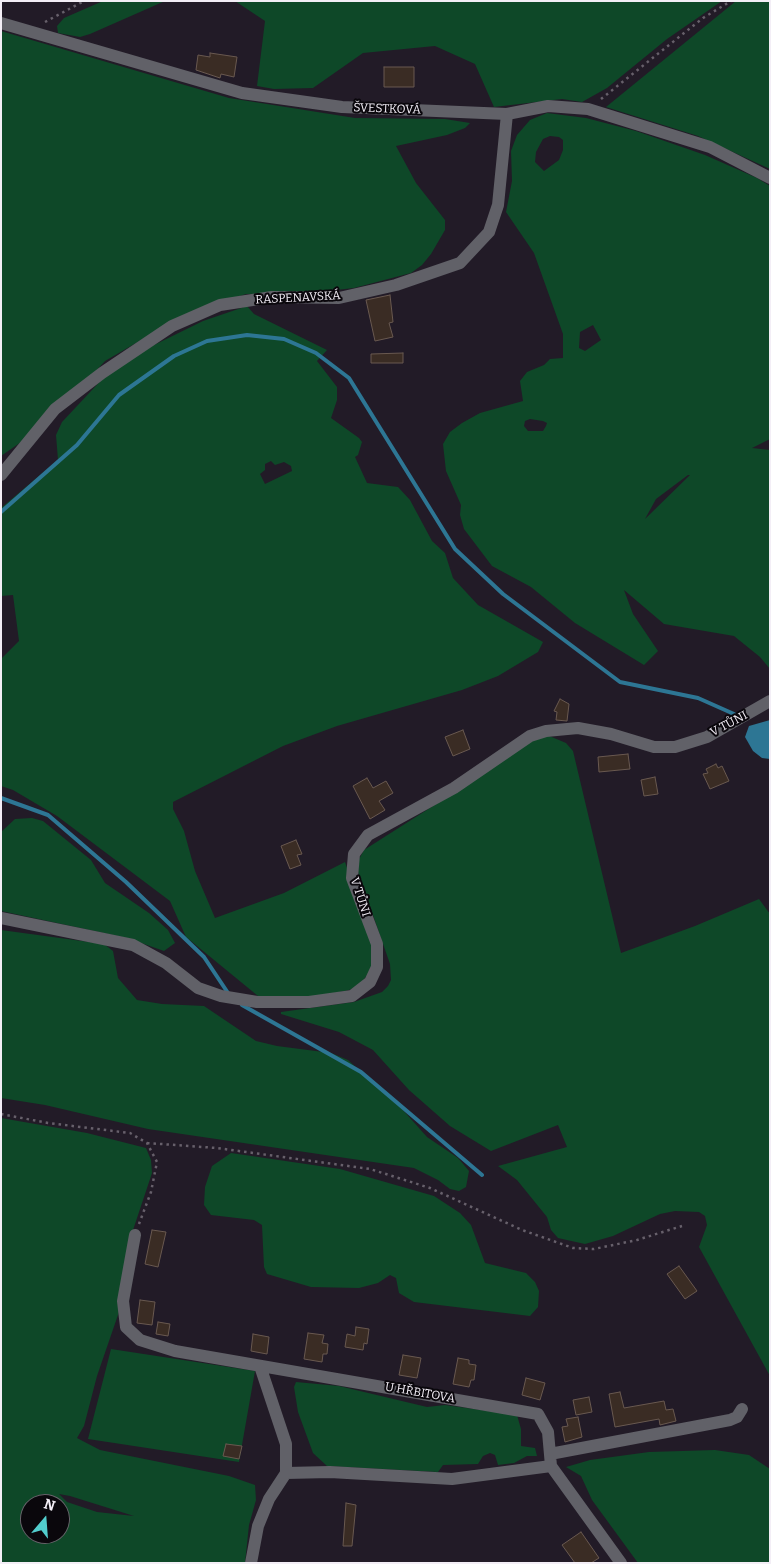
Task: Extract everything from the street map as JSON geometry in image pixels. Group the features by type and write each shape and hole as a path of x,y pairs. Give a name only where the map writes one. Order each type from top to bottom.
{"street":[{"name":"ŠVESTKOVÁ","path":"1,23 242,93 342,107 507,114 548,106 588,109 710,147 770,178"},
{"name":"RASPENAVSKÁ","path":"1,475 55,409 102,373 172,326 220,305 272,297 339,298 396,286 460,263 489,232 498,204 507,114"},
{"name":"V TŮNI","path":"1,918 93,935 133,945 166,963 198,988 221,996 257,1002 309,1002 352,996 370,982 377,967 377,944 352,878 354,854 368,835 454,788 530,736 546,731 578,728 611,734 654,747 675,748 707,736 770,701"},
{"name":"U HŘBITOVA","path":"135,1235 123,1301 126,1327 140,1340 175,1351 538,1414 548,1432 550,1460 622,1563"},
{"path":"252,1563 258,1526 269,1499 286,1473 286,1444 260,1366"},
{"path":"286,1473 330,1472 452,1479 550,1460 730,1420 737,1417 742,1409"}],"path":[{"path":"30,30 84,1"},
{"path":"588,109 634,75 703,18 731,1"},
{"path":"1,1114 48,1123 130,1133 148,1143 216,1148 370,1169 430,1188 522,1230 573,1248 603,1247 637,1240 682,1226"},
{"path":"135,1235 151,1192 157,1162 148,1143"}],"green space":[{"path":"103,1 165,1 80,37 58,33 57,26 64,18"},
{"path":"235,1 722,1 667,39 607,88 582,102 562,99 494,107 475,64 435,46 363,53 313,88 274,89 257,86 265,21"},
{"path":"736,1 770,1 770,169 698,136 606,107"},
{"path":"1,31 229,98 355,118 445,119 470,123 465,128 447,135 396,146 416,183 445,220 445,230 431,254 422,265 411,273 354,288 309,293 246,294 186,314 105,361 47,424 1,456"},
{"path":"547,113 586,118 636,131 705,155 757,178 770,186 770,439 752,448 770,450 770,669 760,657 734,636 664,624 624,590 633,614 658,651 644,665 575,623 531,587 492,566 464,529 460,515 461,505 446,471 443,444 450,432 480,413 523,401 520,381 527,372 544,365 550,359 563,358 563,334 534,253 506,212 512,181 511,151 517,135 530,120","holes":["550,136 559,137 563,140 563,150 559,160 544,171 535,162 536,152 543,139","593,325 601,340 585,351 579,348 580,332","530,419 547,423 543,431 528,431 524,426 525,421","688,475 690,475 645,519 656,499"]},
{"path":"247,306 254,314 327,350 317,361 337,387 337,400 331,418 362,442 358,455 355,457 367,483 398,487 410,500 432,541 445,553 453,578 478,605 543,642 538,652 498,676 462,690 337,726 283,746 173,802 173,809 184,831 195,871 215,918 284,893 345,862 375,949 371,971 358,986 349,990 312,998 258,996 186,937 170,901 57,816 13,790 1,786 1,659 19,641 13,595 1,596 1,508 58,460 56,435 62,422 107,374 152,346 203,321","holes":["271,461 275,465 284,462 291,466 292,471 265,484 260,474 265,470 265,464"]},
{"path":"547,735 566,743 573,751 621,953 695,926 759,899 770,914 770,1376 699,1247 707,1225 705,1216 699,1212 675,1211 660,1214 613,1236 585,1244 558,1238 551,1230 547,1217 517,1180 498,1166 567,1147 558,1125 491,1151 450,1126 409,1090 373,1050 339,1032 281,1014 281,1012 354,1002 382,992 388,986 391,980 390,964 358,872 359,859 364,850 488,771 528,742"},
{"path":"32,818 43,821 91,860 105,883 149,913 168,930 175,943 164,951 127,938 1,911 1,832 15,819"},
{"path":"1,930 104,944 113,951 118,978 137,1000 162,1004 204,1006 256,1041 277,1046 331,1053 348,1060 402,1109 427,1137 458,1158 469,1171 466,1187 459,1191 450,1189 438,1180 414,1168 148,1129 45,1105 1,1098"},
{"path":"1,1118 87,1133 146,1148 151,1160 152,1173 130,1239 119,1312 97,1376 84,1426 77,1438 100,1450 229,1476 255,1485 256,1500 249,1525 245,1563 1,1563"},
{"path":"231,1153 340,1169 434,1196 460,1213 471,1225 485,1263 526,1273 535,1282 539,1291 538,1307 530,1316 414,1302 399,1293 396,1278 390,1275 378,1283 359,1288 311,1287 267,1274 264,1267 262,1225 254,1220 211,1215 204,1205 205,1187 212,1166"},
{"path":"111,1349 255,1371 239,1462 88,1439"},
{"path":"296,1382 339,1386 427,1407 445,1405 517,1415 521,1429 521,1446 535,1448 537,1456 527,1456 514,1463 498,1465 495,1455 490,1453 483,1456 478,1464 443,1465 438,1472 327,1466 313,1453 298,1412 294,1387"},
{"path":"715,1450 749,1455 770,1469 770,1563 638,1563 592,1500 581,1476 566,1467 590,1460 649,1452"}],"water":[{"path":"770,720 770,759 762,758 753,751 745,737 749,726"}],"building":[{"path":"210,53 237,57 234,77 221,74 220,78 196,70 198,55 210,57"},
{"path":"384,67 414,67 414,87 384,87"},
{"path":"390,295 393,322 389,323 393,337 375,341 366,300"},
{"path":"403,353 403,363 371,363 371,354"},
{"path":"560,699 569,704 567,721 556,720 557,712 554,711"},
{"path":"463,730 470,749 453,756 445,737"},
{"path":"628,754 630,769 599,772 598,757"},
{"path":"716,764 718,768 722,766 729,781 710,789 703,774 708,773 706,769"},
{"path":"655,777 658,794 644,796 641,780"},
{"path":"367,778 373,788 386,781 393,793 379,801 385,810 370,819 353,786"},
{"path":"296,840 302,854 297,855 301,865 290,869 281,846"},
{"path":"152,1230 166,1232 158,1267 145,1264"},
{"path":"679,1266 697,1291 685,1299 667,1274"},
{"path":"140,1300 155,1302 152,1325 137,1323"},
{"path":"158,1322 170,1324 168,1336 156,1334"},
{"path":"356,1327 369,1329 367,1344 364,1343 363,1350 345,1347 347,1334 355,1336"},
{"path":"308,1333 324,1335 322,1343 328,1344 327,1354 323,1354 322,1362 304,1359"},
{"path":"253,1334 269,1337 267,1354 251,1351"},
{"path":"403,1355 421,1358 417,1378 399,1375"},
{"path":"458,1358 469,1360 469,1364 476,1365 474,1380 471,1380 469,1387 453,1384"},
{"path":"526,1378 545,1383 540,1400 522,1395"},
{"path":"620,1392 624,1408 664,1401 666,1410 673,1409 676,1421 660,1425 659,1419 615,1427 609,1394"},
{"path":"589,1397 592,1412 576,1415 573,1400"},
{"path":"578,1417 582,1437 565,1442 562,1427 568,1426 566,1419"},
{"path":"226,1444 242,1446 239,1459 223,1456"},
{"path":"346,1503 356,1505 352,1546 343,1546"},
{"path":"581,1532 599,1558 591,1563 575,1563 562,1545"}],"waterway":[{"path":"1,512 77,445 119,395 174,356 207,341 247,335 284,339 316,353 349,378 455,549 503,594 620,682 698,698 734,714"},
{"path":"1,798 48,815 126,882 204,957 228,993"},
{"path":"242,1005 361,1072 482,1175"}]}
